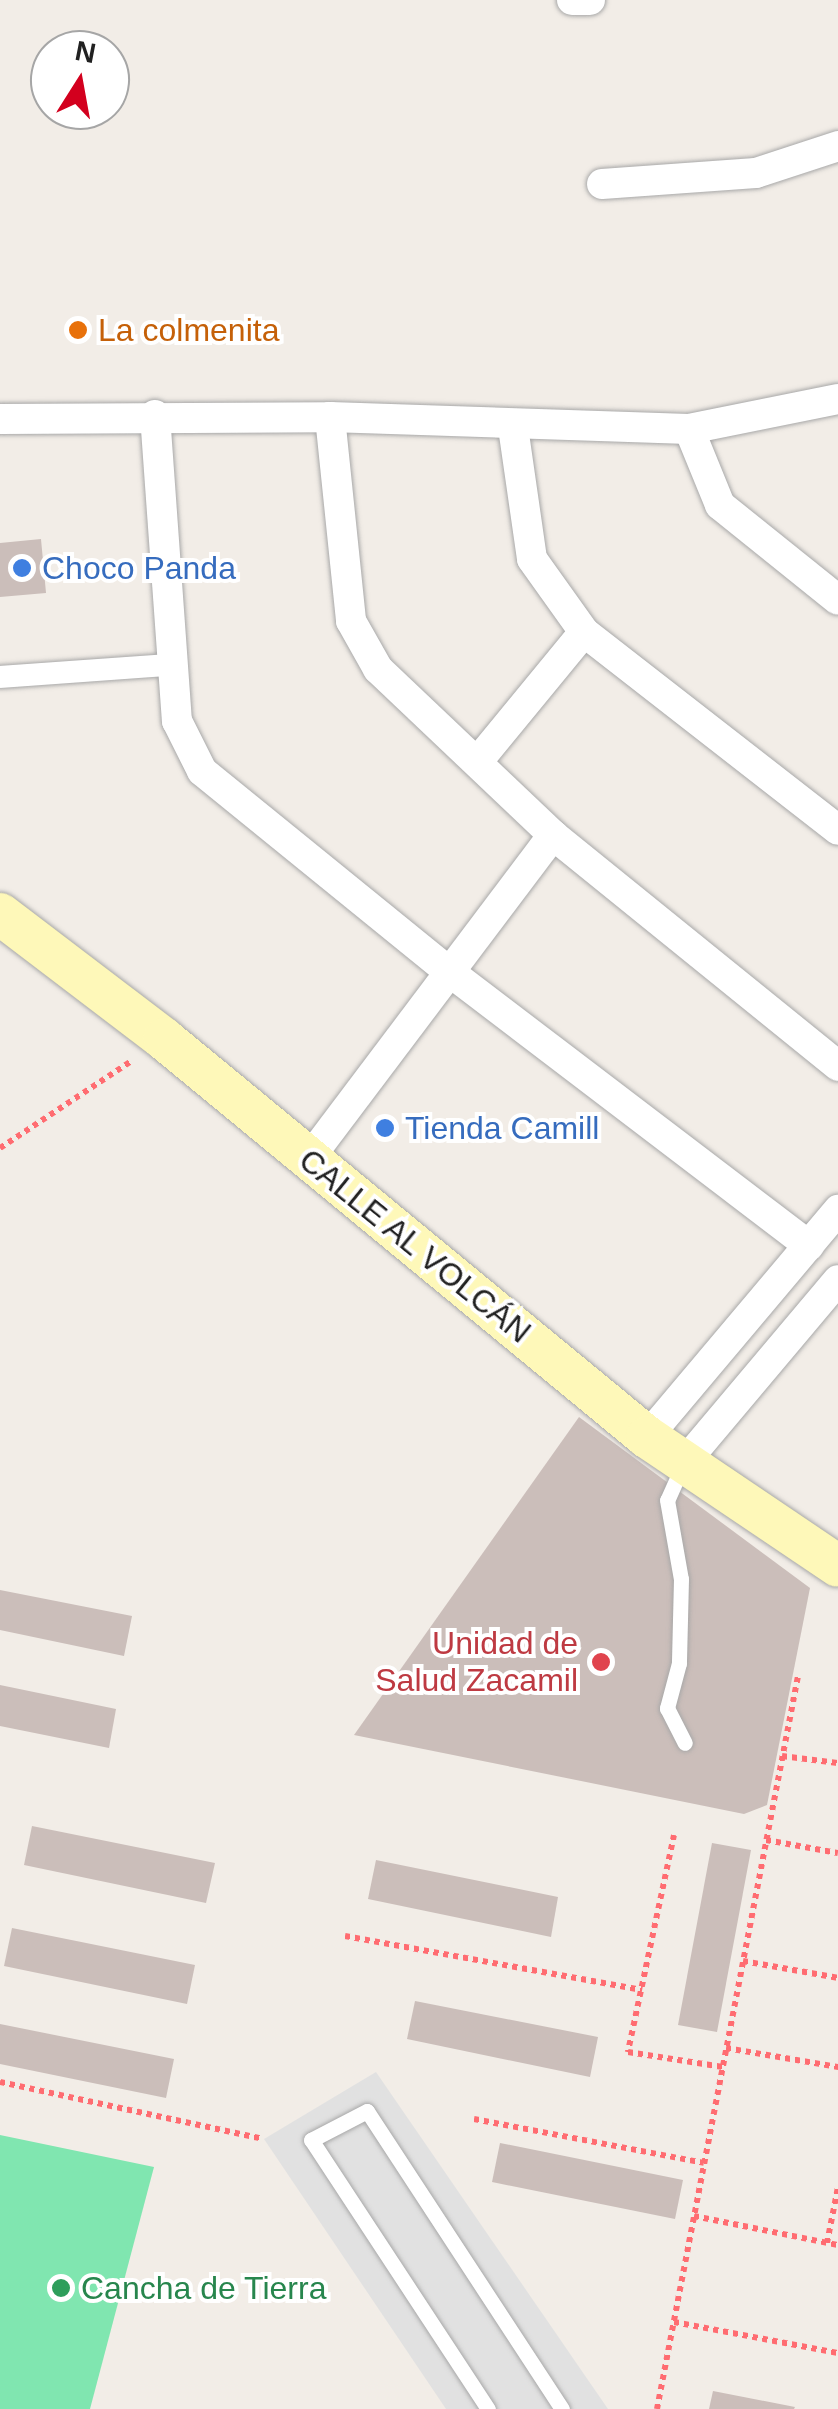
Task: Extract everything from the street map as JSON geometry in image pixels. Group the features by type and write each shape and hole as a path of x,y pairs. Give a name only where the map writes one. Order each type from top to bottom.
{"main road":[{"name":"CALLE AL VOLCÁN","path":"0,914 164,1040 647,1437 838,1566"}],"street":[{"path":"572,0 590,0"},
{"path":"602,184 756,173 838,146"},
{"path":"0,419 330,417 513,427 689,429 838,399"},
{"path":"155,416 169,664 177,721 202,772 451,973 809,1246"},
{"path":"330,417 351,621 378,669 553,835 838,1066"},
{"path":"513,427 532,559 584,632 838,830"},
{"path":"689,429 720,505 838,600"},
{"path":"478,761 584,632"},
{"path":"0,678 169,664"},
{"path":"308,1160 553,835"},
{"path":"647,1437 838,1210"},
{"path":"684,1463 838,1280"},
{"path":"740,1328 773,1357"}],"lane":[{"path":"684,1463 667,1500 682,1580 680,1663 666,1708 685,1743"},
{"path":"488,2409 312,2140 367,2110 562,2409"}],"path":[{"path":"0,1148 164,1040"},
{"path":"657,2409 798,1676"},
{"path":"782,1756 838,1763"},
{"path":"674,1835 628,2052 723,2066"},
{"path":"766,1840 838,1853"},
{"path":"344,1936 642,1990"},
{"path":"743,1961 838,1978"},
{"path":"726,2048 838,2067"},
{"path":"0,2082 264,2139"},
{"path":"474,2118 704,2164"},
{"path":"826,2243 838,2188"},
{"path":"694,2216 838,2245"},
{"path":"674,2322 838,2353"}],"green space":[{"name":"Cancha de Tierra","path":"0,2135 154,2167 90,2409 0,2409"}],"shaded area":[{"path":"376,2072 608,2409 446,2409 264,2139"}],"building":[{"name":"Choco Panda","path":"41,539 46,593 0,597 0,543"},
{"name":"Unidad de Salud Zacamil","path":"579,1417 810,1588 767,1805 744,1814 354,1735"},
{"path":"0,1590 132,1616 124,1656 0,1630"},
{"path":"0,1685 116,1709 109,1748 0,1726"},
{"path":"32,1826 215,1863 206,1903 24,1865"},
{"path":"712,1843 751,1850 717,2032 678,2025"},
{"path":"376,1860 558,1897 551,1937 368,1899"},
{"path":"12,1928 195,1965 187,2004 4,1966"},
{"path":"415,2001 598,2037 590,2077 407,2039"},
{"path":"0,2024 174,2059 166,2098 0,2064"},
{"path":"500,2143 683,2180 675,2219 492,2182"},
{"path":"713,2391 795,2407 709,2409"}],"place":[{"name":"La colmenita","path":"78,330"},
{"name":"Choco Panda","path":"22,568"},
{"name":"Tienda Camill","path":"385,1128"},
{"name":"Unidad de Salud Zacamil","path":"601,1662"},
{"name":"Cancha de Tierra","path":"61,2288"}]}
